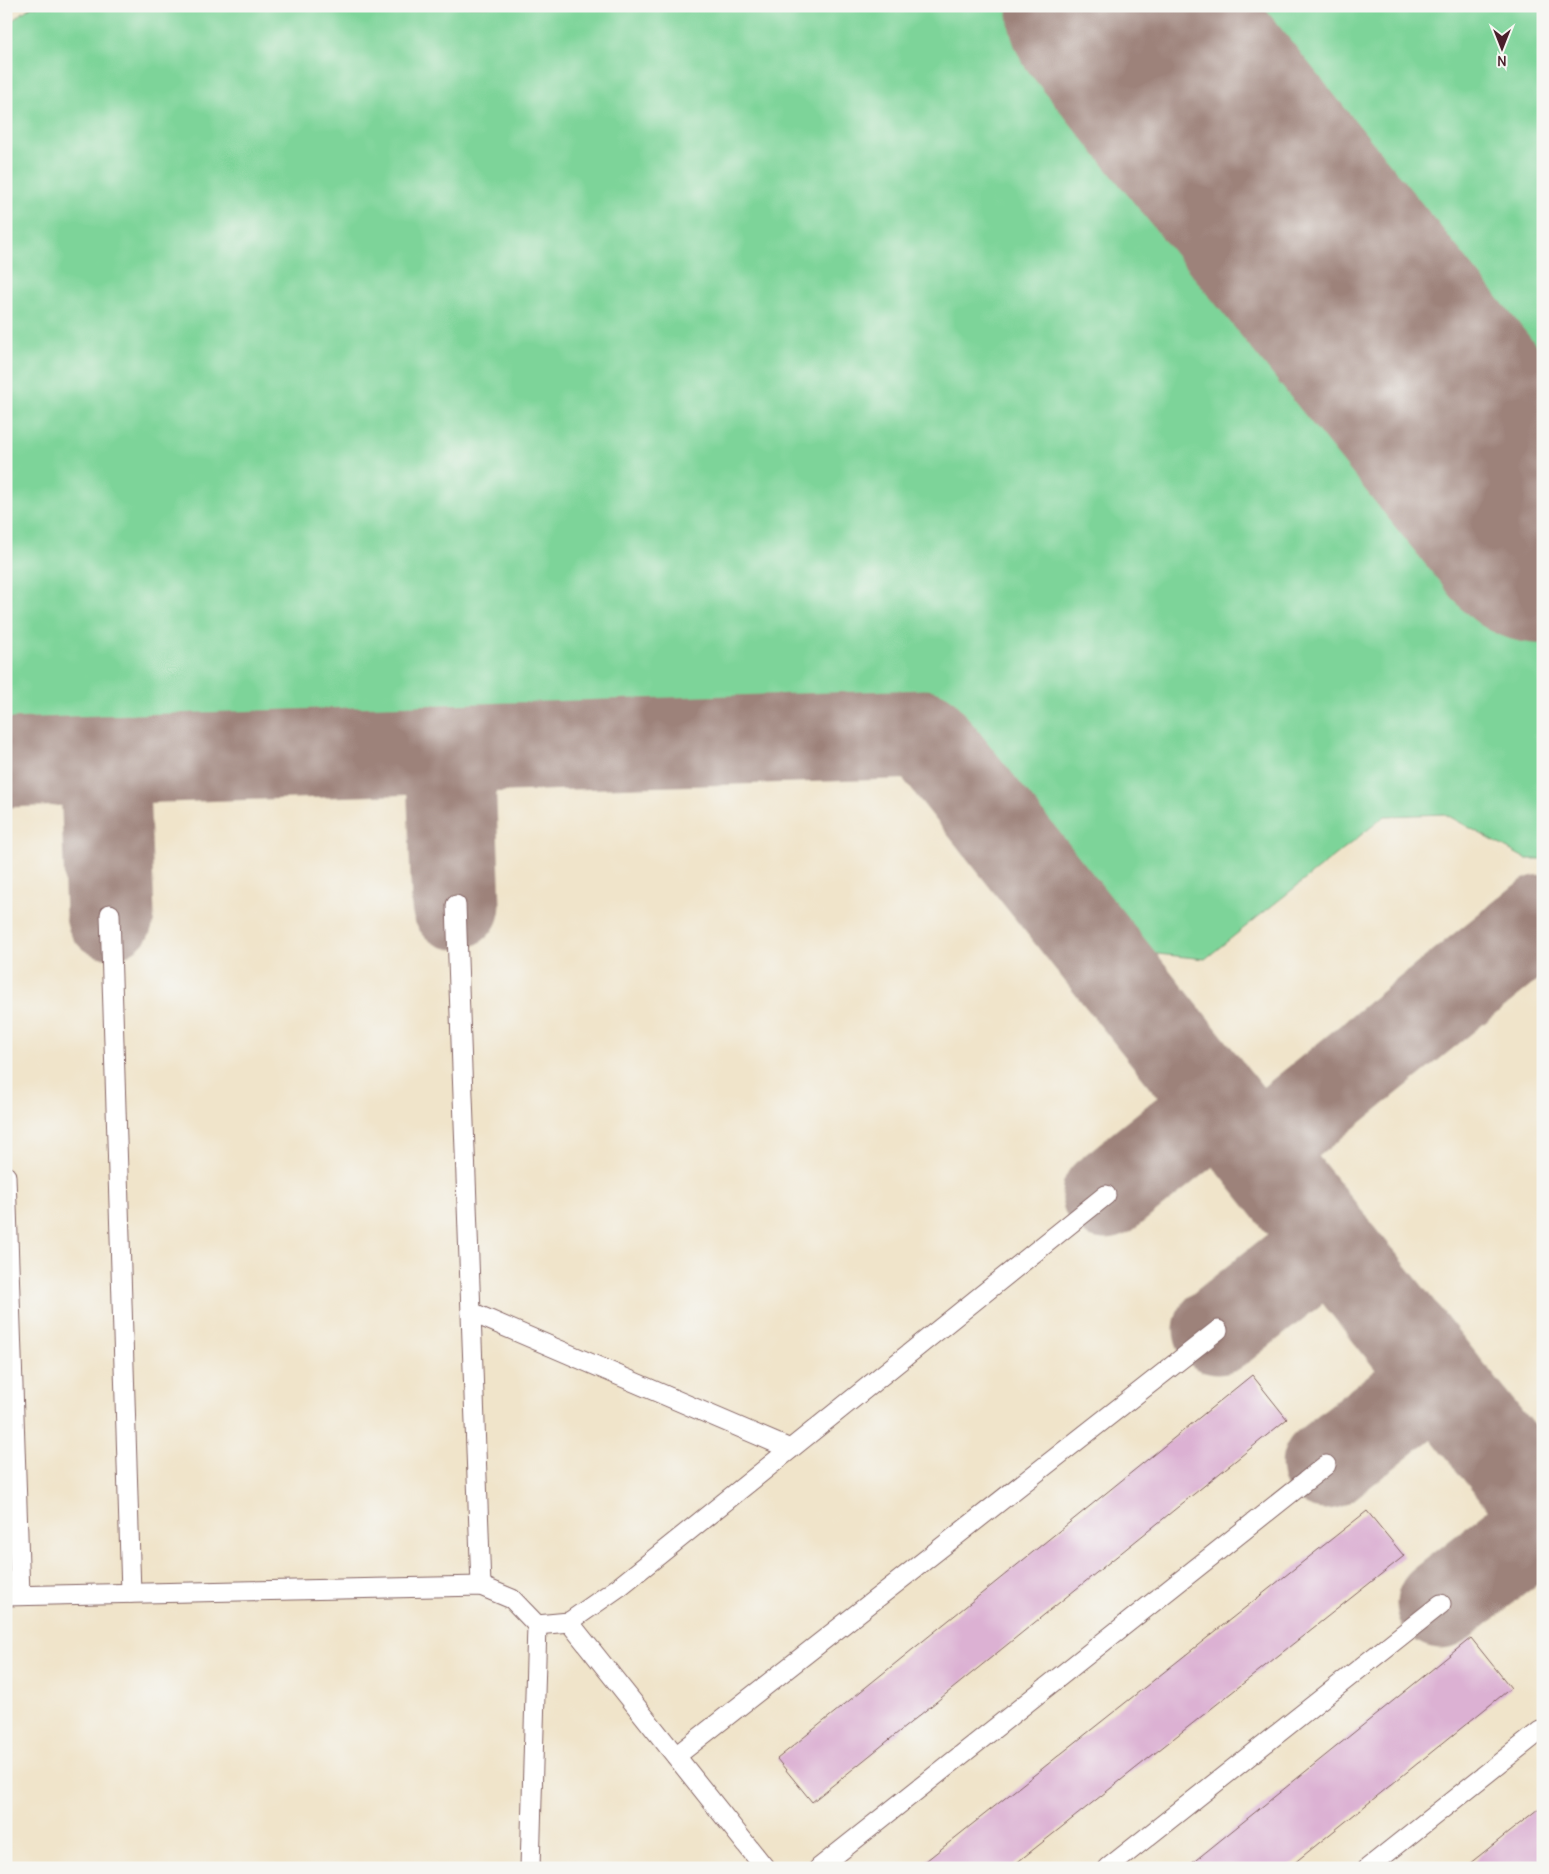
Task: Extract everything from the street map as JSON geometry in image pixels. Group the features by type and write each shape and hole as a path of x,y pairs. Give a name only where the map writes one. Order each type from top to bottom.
{"lane":[{"path":"456,905 481,1586"},
{"path":"110,914 131,1593"},
{"path":"6,1176 13,1596 481,1586 512,1599 537,1625 530,1868"},
{"path":"537,1625 568,1622 619,1587 1106,1195"},
{"path":"471,1312 790,1449"},
{"path":"676,1756 1218,1330"},
{"path":"819,1868 1326,1465"},
{"path":"1108,1868 1441,1604"},
{"path":"568,1622 765,1868"},
{"path":"1368,1868 1540,1731"}],"green space":[{"path":"32,6 1037,6 1543,632 1543,859 1526,859 1445,814 1385,816 1205,959 1148,953 970,732 880,708 6,729 6,25"},
{"path":"1201,6 1543,6 1543,428"}],"building":[{"path":"1252,1375 1287,1419 812,1802 777,1759"},
{"path":"1367,1511 1404,1556 1010,1868 917,1868"},
{"path":"1471,1638 1511,1688 1288,1868 1186,1868"},
{"path":"1543,1805 1543,1868 1464,1868"}],"taxiway":[{"path":"6,763 924,734 1543,1508"},
{"path":"450,750 456,905"},
{"path":"104,760 110,914"},
{"path":"1257,1149 1543,919"},
{"path":"1106,1195 1220,1104"},
{"path":"1218,1330 1330,1241"},
{"path":"1326,1465 1438,1377"},
{"path":"1441,1604 1543,1523"}],"runway":[{"path":"1119,6 1543,532"}]}
